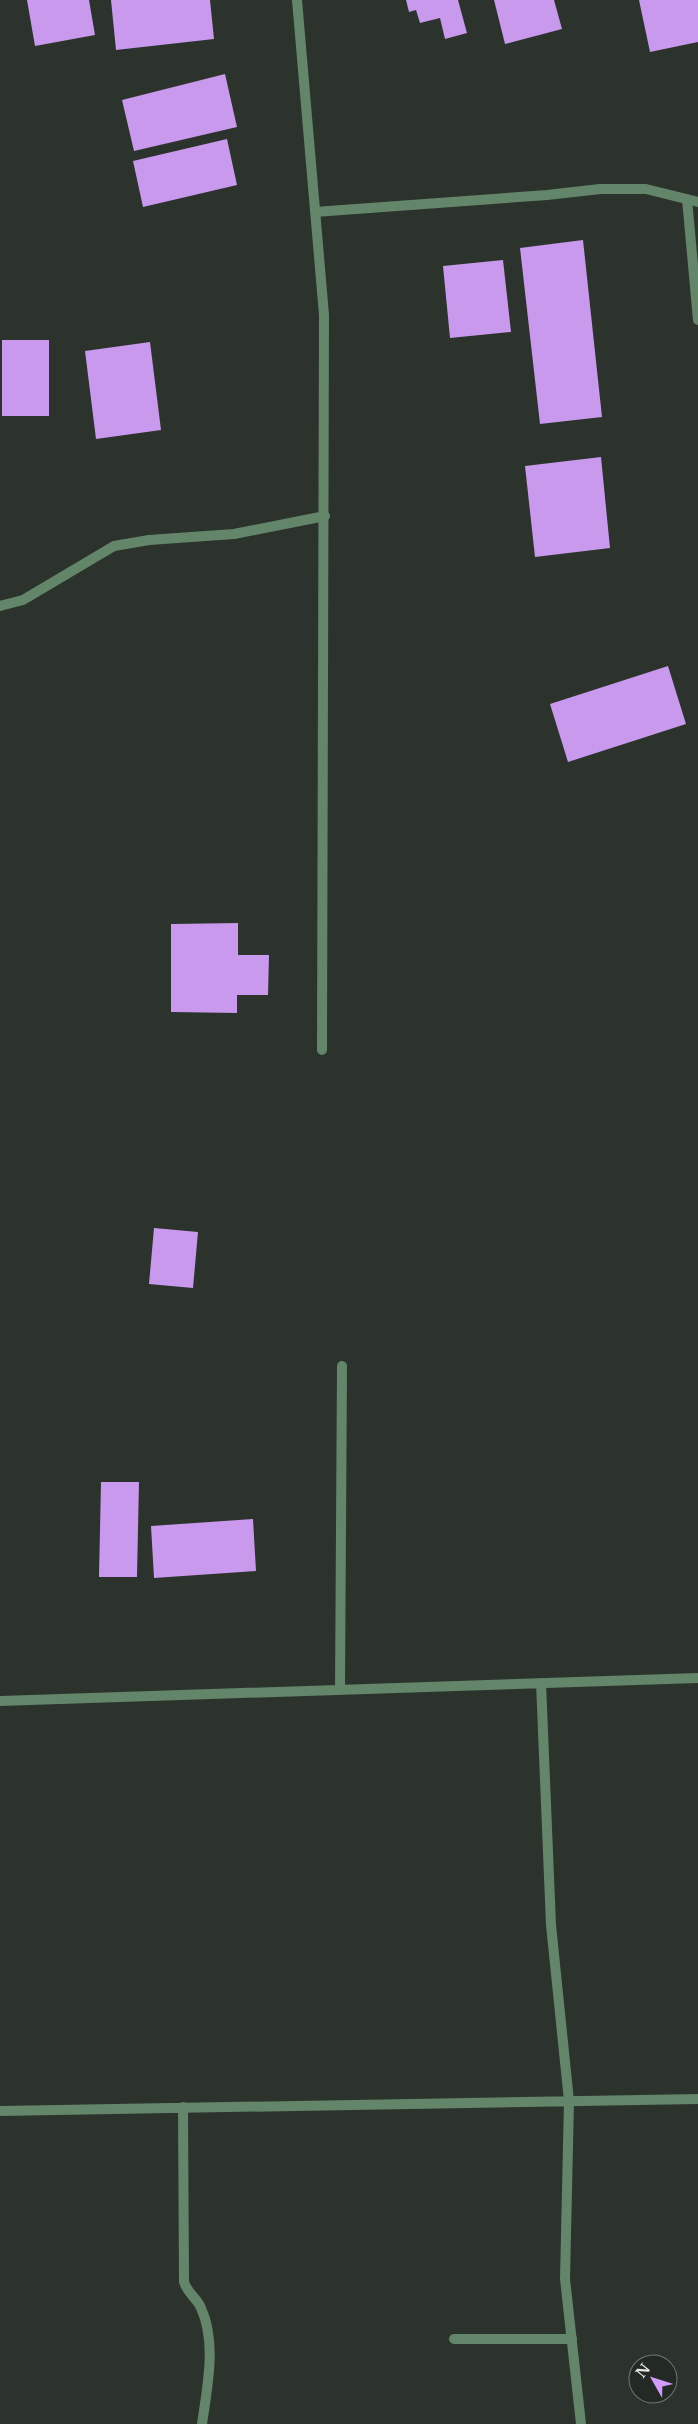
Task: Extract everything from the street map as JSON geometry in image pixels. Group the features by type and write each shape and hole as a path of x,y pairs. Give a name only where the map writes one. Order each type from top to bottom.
{"street":[{"path":"297,0 324,315 325,516 322,1050"},
{"path":"315,212 547,196 600,189 646,189 698,202"},
{"path":"687,199 698,320"},
{"path":"0,606 23,600 114,546 149,540 234,534 325,516"},
{"path":"340,1690 342,1366"},
{"path":"0,1701 698,1678"},
{"path":"542,1683 551,1925 569,2101 565,2279 582,2424"},
{"path":"0,2111 698,2099"},
{"path":"183,2107 184,2282 188,2293 201,2307 206,2328 210,2365 202,2424"},
{"path":"454,2339 572,2339"}],"building":[{"path":"27,0 89,0 95,35 35,46"},
{"path":"111,0 210,0 214,39 116,50"},
{"path":"406,0 458,0 467,33 445,39 440,18 420,23 416,10 409,12"},
{"path":"494,0 554,0 562,29 505,44"},
{"path":"639,0 698,0 698,42 650,52"},
{"path":"225,74 237,127 134,151 122,100"},
{"path":"227,139 237,185 143,207 133,161"},
{"path":"583,240 602,417 540,424 520,248"},
{"path":"503,260 511,332 450,338 443,266"},
{"path":"2,340 49,340 49,416 2,416"},
{"path":"150,342 161,430 96,439 85,351"},
{"path":"601,457 610,548 535,557 525,466"},
{"path":"668,666 686,724 568,762 550,704"},
{"path":"238,923 238,955 269,955 268,995 237,995 237,1013 171,1012 171,924"},
{"path":"154,1228 198,1232 193,1288 149,1284"},
{"path":"101,1482 139,1482 137,1577 99,1577"},
{"path":"253,1519 256,1571 154,1578 151,1526"}]}
